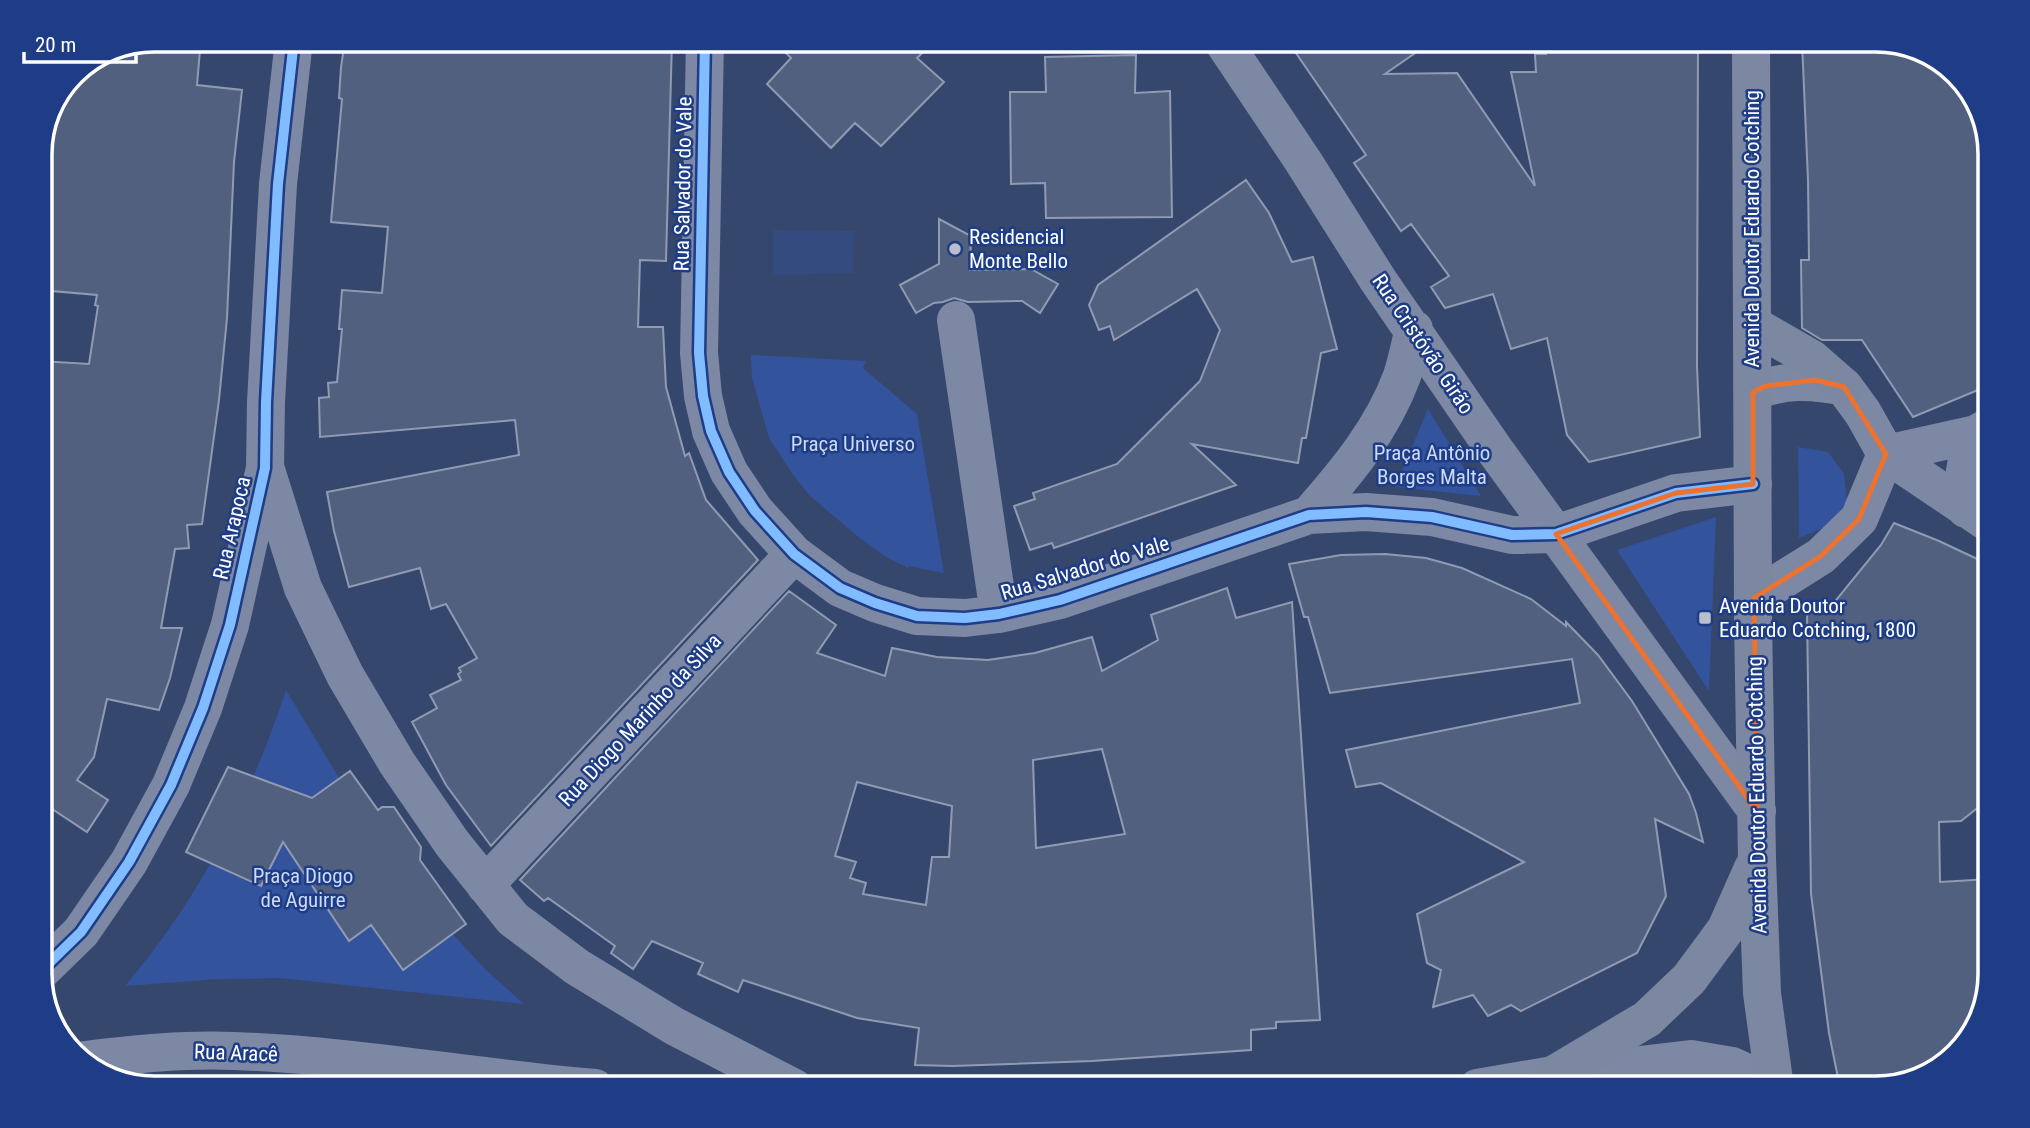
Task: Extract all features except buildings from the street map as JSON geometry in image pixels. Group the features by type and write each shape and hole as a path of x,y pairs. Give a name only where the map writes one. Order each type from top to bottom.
{"main road":[{"name":"Avenida Doutor Eduardo Cotching","path":"1751,52 1757,859 1762,993 1773,1075"},
{"path":"1753,325 1812,359 1844,387"},
{"path":"1553,1075 1647,1020 1689,979 1726,929 1757,859"}],"street":[{"name":"Rua Arapoca","path":"53,959 81,932 129,862 171,785 203,708 230,625 265,468 278,184 293,52"},
{"name":"Rua Salvador do Vale","path":"705,52 699,352 703,396 712,431 729,472 755,511 794,555 840,588 875,603 917,615 965,618 999,614 1060,600 1309,515 1379,513 1432,517 1512,535 1556,534 1676,493 1753,484"},
{"name":"Rua Cristóvão Girão","path":"1230,52 1378,280 1494,449 1756,811"},
{"path":"956,320 999,614"},
{"name":"Rua Salvador do Vale","path":"1309,515 1354,464 1381,420 1402,376 1414,329"},
{"path":"1753,392 1766,386 1815,380 1844,387 1863,413 1886,454 1977,516"},
{"path":"1886,454 1977,431"},
{"path":"1977,438 1967,454 1964,469 1977,514"},
{"path":"1754,597 1821,556 1859,519 1886,454"},
{"path":"265,468 303,588 345,675 397,763 452,843 513,919 577,967 674,1026 769,1075"},
{"name":"Rua Diogo Marinho da Silva","path":"485,885 794,555"},
{"name":"Rua Aracê","path":"99,1058 145,1053 234,1051 407,1065 489,1075"},
{"path":"1553,1075 1692,1059 1732,1066 1750,1075"}],"highlighted area":[{"path":"1815,380 1844,387 1886,454 1859,519 1821,556 1754,598 1757,811 1556,534 1676,493 1753,484 1753,392 1766,386"}],"green space":[{"name":"Praça Universo","path":"751,355 866,361 863,368 917,414 944,573 909,566 908,568 886,557 809,495 769,438 752,378"},
{"name":"Praça Antônio Borges Malta","path":"1428,409 1481,496 1395,487"},
{"path":"1798,447 1828,452 1844,474 1847,502 1827,526 1799,538"},
{"path":"1716,517 1709,691 1617,550"},
{"name":"Praça Diogo de Aguirre","path":"286,690 341,781 451,932 486,970 524,1004 279,978 218,979 125,986 177,918 220,846 256,770"}],"shaded area":[{"path":"773,230 854,231 853,273 773,275"}],"cycle path":[{"path":"53,959 81,932 129,862 171,785 203,708 230,625 265,468 278,184 293,52"},
{"path":"705,52 699,353 703,396 711,431 729,472 755,511 794,554 840,588 875,603 917,616 965,618 999,614 1060,600 1309,515 1366,512 1432,517 1512,535 1556,534 1676,493 1753,484"}],"place":[{"name":"Residencial Monte Bello","path":"955,249"},
{"name":"Avenida Doutor Eduardo Cotching, 1800","path":"1705,618"}]}
